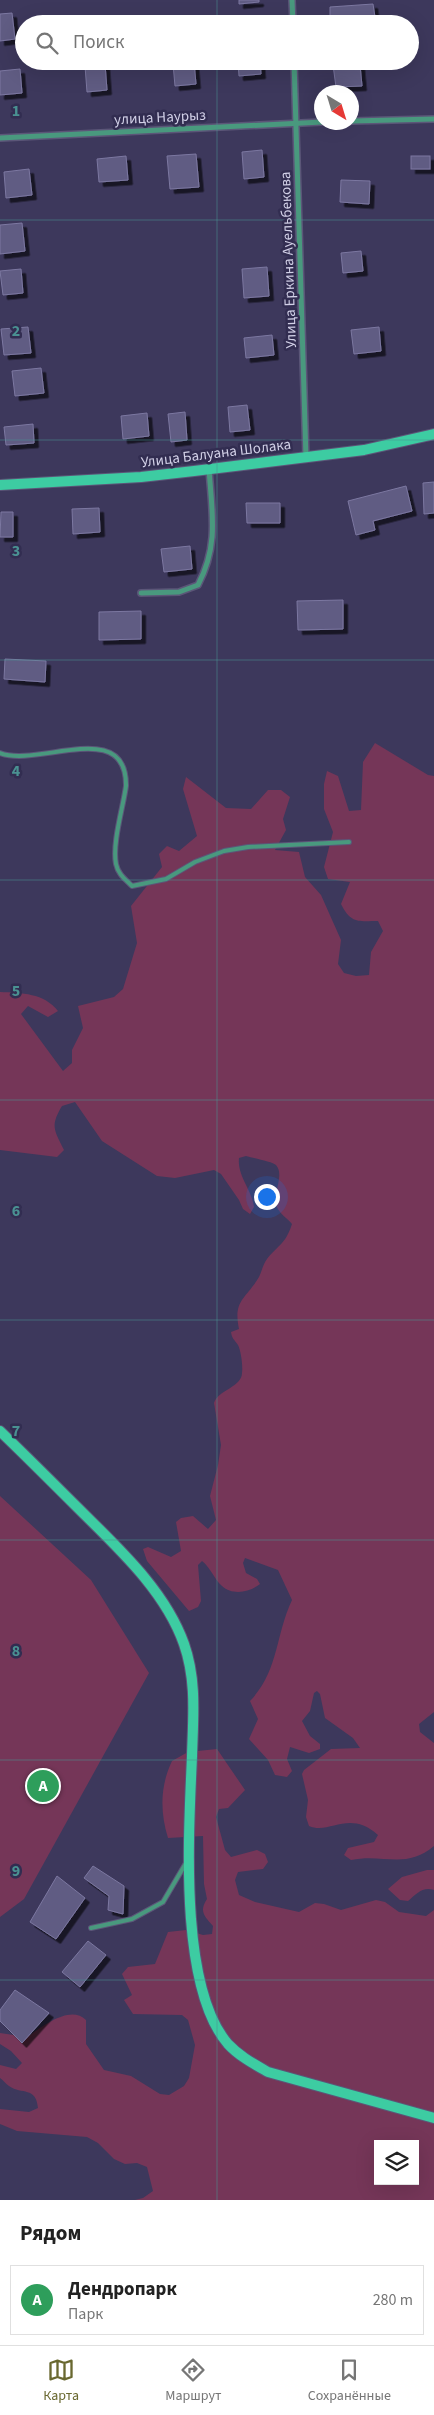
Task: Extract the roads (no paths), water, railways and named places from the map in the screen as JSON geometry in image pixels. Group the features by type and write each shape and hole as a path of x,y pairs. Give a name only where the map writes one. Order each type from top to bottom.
{"street":[{"path":"292,0 293,15"},
{"name":"Улица Еркина Ауельбекова","path":"294,70 306,458"},
{"path":"359,122 434,119"},
{"name":"улица Наурыз","path":"0,138 314,122"},
{"name":"Улица Балуана Шолака","path":"0,485 141,477 306,458 364,450 434,434"},
{"path":"141,593 180,592 198,585 208,566 212,549 209,469"},
{"path":"0,1431 104,1534 139,1572 165,1604 184,1643 194,1692 190,1856 192,1912 197,1966 205,2001 215,2024 228,2044 247,2060 268,2072 434,2118"}],"lane":[{"path":"0,753 29,756 103,748 118,758 126,776 126,786 116,850 116,865 121,875 132,886 166,880 195,862 224,851 248,847 349,842"},
{"path":"91,1928 132,1919 163,1902 190,1856"}],"place":[{"name":"Дендропарк","path":"43,1786"}]}
